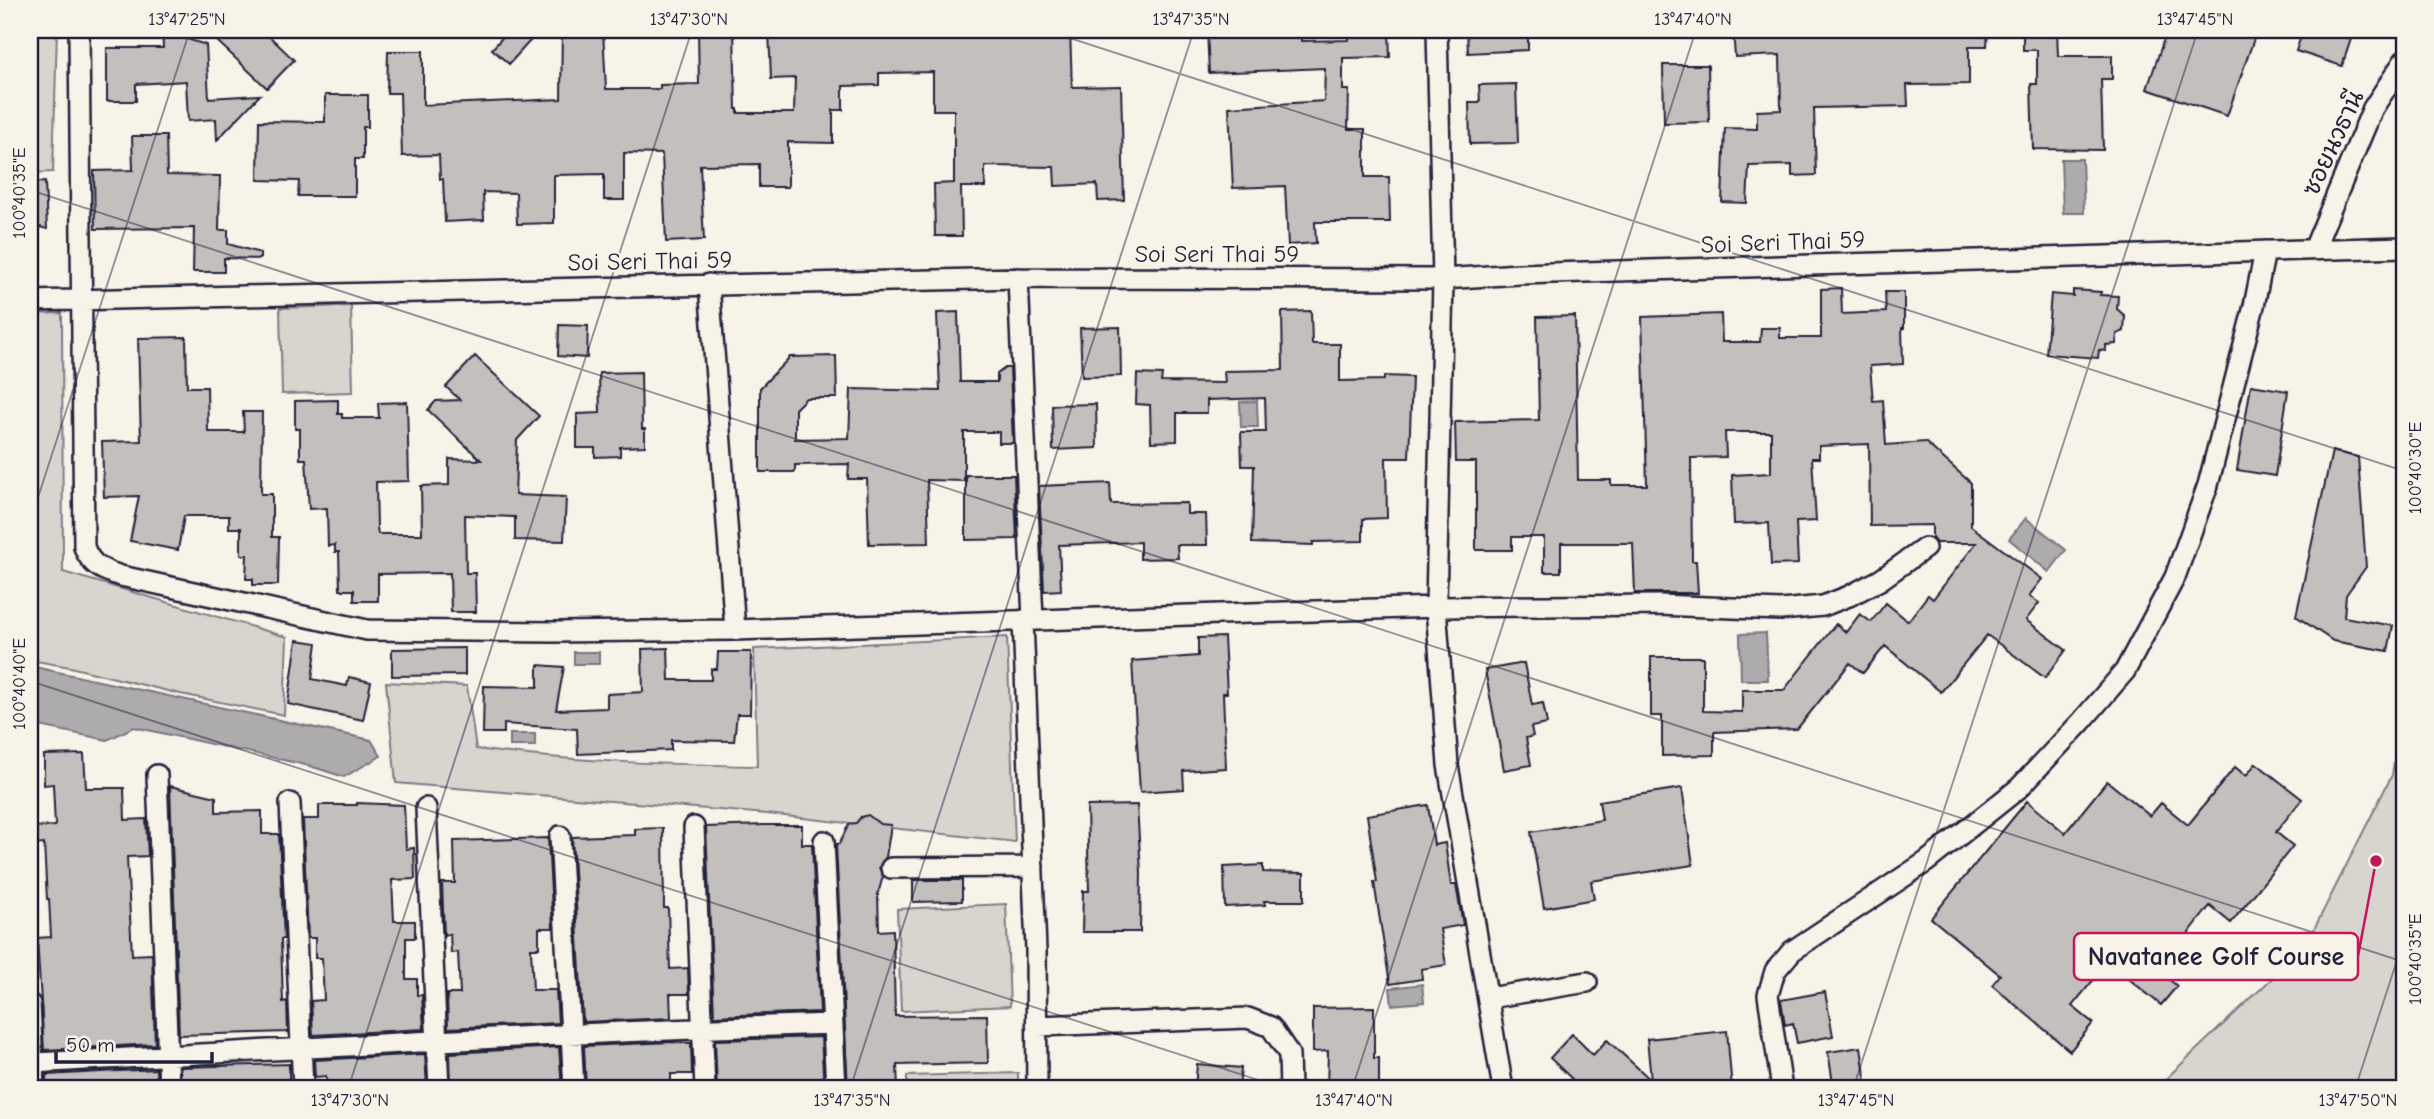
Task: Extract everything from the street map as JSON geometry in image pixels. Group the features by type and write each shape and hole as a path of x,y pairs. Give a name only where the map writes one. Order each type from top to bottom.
{"street":[{"path":"79,30 84,547 89,560 101,570 366,630 735,630 1436,607 1659,605 1781,610 1823,606 1849,596 1880,580 1925,548"},
{"path":"1437,30 1443,279 1436,607 1448,765 1503,1089"},
{"name":"ซอยนวธานี","path":"2314,249 2372,108 2404,61"},
{"name":"Soi Seri Thai 59","path":"30,301 1018,278 1443,279 1519,274 2404,247"},
{"path":"1782,1089 1768,995 1775,971 1792,951 1926,862 2018,788 2125,671 2175,577 2208,485 2254,306 2265,251"},
{"path":"1018,278 1037,1089"},
{"path":"709,285 735,630"},
{"path":"157,775 169,1089"},
{"path":"290,803 303,1089"},
{"path":"426,808 439,1089"},
{"path":"694,827 705,1089"},
{"path":"560,836 574,1089"},
{"path":"824,841 836,1089"},
{"path":"891,868 1032,867"},
{"path":"1489,998 1587,982"},
{"path":"30,1004 34,1089"},
{"path":"1037,1026 1248,1018 1271,1027 1289,1054 1290,1089"},
{"path":"32,1063 301,1050 437,1040 833,1024"}],"shaded area":[{"path":"30,30 57,30 53,172 30,173"},
{"path":"2061,159 2082,159 2084,213 2063,213"},
{"path":"351,306 353,392 282,394 280,308"},
{"path":"62,313 63,572 287,637 284,715 30,660 30,314"},
{"path":"1257,401 1258,427 1241,427 1240,402"},
{"path":"2026,518 2066,550 2049,572 2009,539"},
{"path":"1766,633 1768,680 1741,680 1740,634"},
{"path":"1007,637 1015,842 767,814 396,783 386,682 467,686 476,749 582,760 757,766 754,649"},
{"path":"574,652 599,652 599,664 574,664"},
{"path":"30,666 371,740 381,756 344,777 310,766 134,727 107,740 30,724"},
{"path":"2404,700 2404,1089 2155,1089 2305,947 2392,775"},
{"path":"510,734 535,734 535,746 510,746"},
{"path":"1006,904 1010,1006 901,1011 897,909"},
{"path":"1422,984 1424,1002 1392,1005 1390,988"},
{"path":"1018,1073 1018,1089 907,1089 907,1076"}],"building":[{"path":"162,30 184,30 184,38 206,45 209,98 260,95 217,140 216,119 188,121 186,81 136,84 136,101 107,101 107,48 163,48"},
{"path":"228,30 263,30 294,60 267,88 217,41"},
{"path":"509,30 540,30 509,64 492,49"},
{"path":"562,30 603,30 606,89 660,89 660,85 699,84 698,30 734,30 738,113 794,113 795,78 771,79 769,30 1070,30 1072,87 1121,86 1124,200 1098,201 1097,184 1055,186 1054,167 985,166 985,187 961,187 962,236 935,236 934,184 954,183 954,110 933,110 933,72 879,73 879,85 843,86 843,110 833,110 833,143 788,142 788,187 759,187 759,164 700,165 704,240 666,242 662,154 624,153 624,200 604,200 604,174 554,175 554,223 517,224 516,193 483,192 484,220 445,222 439,155 402,156 400,93 387,93 388,51 423,51 423,105 561,99"},
{"path":"1207,30 1301,30 1301,41 1349,40 1349,30 1389,30 1390,57 1343,58 1343,90 1349,90 1348,129 1365,129 1365,177 1389,177 1390,222 1315,222 1316,243 1288,245 1285,186 1233,188 1229,107 1324,101 1325,68 1209,73"},
{"path":"1467,30 1528,30 1528,50 1468,53"},
{"path":"1733,30 1988,30 1987,46 1969,46 1969,84 1907,85 1908,106 1814,108 1816,175 1792,176 1792,165 1749,166 1747,203 1722,202 1725,128 1757,129 1757,111 1781,110 1780,55 1735,57"},
{"path":"2023,30 2057,30 2058,56 2112,56 2112,79 2101,79 2103,150 2033,149 2031,84 2037,84 2037,50 2023,50"},
{"path":"2167,30 2182,30 2207,38 2208,30 2257,30 2227,116 2147,89"},
{"path":"2303,30 2320,30 2351,39 2342,66 2296,51"},
{"path":"1663,65 1708,65 1709,122 1664,123"},
{"path":"1516,84 1518,143 1470,144 1469,102 1480,102 1479,85"},
{"path":"325,95 368,95 368,127 363,127 363,159 355,159 355,196 298,196 299,181 258,180 259,121 325,122"},
{"path":"132,136 166,136 167,175 220,176 219,230 228,230 228,244 260,253 260,259 224,258 224,272 193,272 194,228 95,229 94,171 133,170"},
{"path":"45,182 47,229 40,227 30,237 30,183"},
{"path":"1841,288 1842,314 1886,312 1885,292 1904,292 1903,364 1870,366 1873,401 1883,400 1886,445 1925,442 1971,483 1971,526 2042,579 2029,596 2039,603 2026,620 2066,650 2045,678 1987,635 1941,692 1885,646 1863,673 1850,663 1797,729 1714,732 1714,755 1662,756 1662,716 1651,716 1651,657 1703,657 1703,711 1742,712 1742,690 1784,690 1836,624 1846,632 1860,614 1871,622 1886,603 1908,621 1928,595 1933,599 1976,543 1936,543 1932,538 1932,525 1870,526 1869,444 1819,446 1819,458 1812,458 1816,521 1796,522 1798,564 1771,565 1769,523 1734,524 1732,475 1771,473 1771,432 1725,432 1726,457 1691,458 1692,561 1696,561 1698,593 1635,593 1633,543 1561,543 1561,572 1544,572 1544,537 1512,537 1512,550 1476,550 1476,462 1456,462 1455,422 1539,420 1537,317 1575,316 1578,480 1611,480 1611,485 1647,485 1642,317 1721,314 1722,342 1760,342 1761,328 1780,328 1780,338 1821,338 1821,289"},
{"path":"2073,290 2118,296 2117,309 2125,316 2124,331 2117,334 2116,344 2106,345 2106,351 2099,350 2098,358 2046,354 2051,294 2073,296"},
{"path":"1311,311 1312,344 1340,344 1340,381 1384,380 1384,376 1412,377 1409,458 1386,458 1387,518 1363,519 1363,541 1313,542 1313,545 1252,543 1254,466 1242,466 1241,432 1266,432 1265,398 1207,400 1207,413 1177,413 1177,441 1151,442 1150,405 1136,404 1137,374 1162,375 1161,382 1225,383 1224,371 1283,370 1282,312"},
{"path":"958,312 960,382 997,382 997,374 1010,368 1013,443 999,443 999,432 964,432 964,481 927,480 929,543 869,544 867,479 848,479 849,464 795,465 795,472 760,472 760,388 790,357 836,356 837,398 806,398 795,409 795,439 849,438 851,389 940,391 937,313"},
{"path":"559,325 588,326 587,358 558,356"},
{"path":"1120,327 1121,376 1082,377 1080,328"},
{"path":"186,337 187,387 207,387 208,432 244,432 243,412 262,412 261,494 272,494 272,537 279,537 278,585 253,585 253,579 246,579 247,555 241,555 241,528 229,528 229,516 184,516 178,550 130,541 139,496 104,497 102,442 141,441 138,338"},
{"path":"475,356 539,416 517,440 515,495 566,497 564,541 515,540 515,517 465,515 466,573 475,573 476,612 451,612 450,573 378,574 378,601 354,601 354,590 340,590 339,552 335,552 335,545 328,546 327,508 309,509 306,459 300,459 300,429 295,429 295,401 338,400 338,414 342,414 342,418 379,418 378,403 407,402 409,481 376,482 377,528 378,534 422,534 421,486 449,485 449,459 481,460 428,410 436,401 460,400 446,387"},
{"path":"641,372 645,446 620,447 620,456 595,457 595,448 577,448 577,414 600,413 599,373"},
{"path":"2251,385 2288,391 2275,476 2237,470"},
{"path":"1096,404 1097,448 1053,450 1052,405"},
{"path":"2332,451 2358,457 2366,567 2346,595 2344,617 2393,626 2388,651 2333,641 2296,616"},
{"path":"966,475 1014,475 1017,539 966,540"},
{"path":"1110,483 1111,504 1187,503 1187,514 1206,514 1207,545 1177,545 1178,558 1140,559 1140,542 1059,545 1061,590 1044,591 1039,486"},
{"path":"1224,637 1227,693 1223,693 1226,768 1183,771 1184,789 1140,792 1132,661 1198,656 1198,638"},
{"path":"297,640 317,643 312,679 347,686 349,677 371,682 363,720 288,704"},
{"path":"465,648 465,675 392,676 392,649"},
{"path":"668,648 669,680 711,680 711,669 717,669 718,652 751,652 750,714 737,714 734,741 671,740 671,750 578,754 577,729 504,724 504,733 483,733 484,686 538,687 538,665 564,667 556,710 607,708 607,694 643,692 642,649"},
{"path":"1524,663 1532,705 1543,703 1547,724 1531,727 1533,736 1526,738 1531,765 1504,770 1485,670"},
{"path":"84,754 86,788 124,788 125,820 146,819 148,856 127,857 132,955 152,954 155,1044 44,1050 37,938 51,937 49,899 44,844 32,845 31,827 55,826 53,784 44,785 44,755"},
{"path":"2256,763 2302,799 2276,832 2293,846 2231,923 2210,906 2159,971 2177,986 2161,1005 2108,962 2072,1006 2093,1023 2070,1051 1992,985 2000,975 1931,918 2027,801 2065,833 2107,781 2150,816 2161,803 2188,825 2235,767 2246,776"},
{"path":"170,786 216,797 216,812 262,811 262,834 279,834 284,939 281,939 283,1002 287,1001 288,1032 179,1035"},
{"path":"1682,788 1693,865 1591,881 1594,899 1544,908 1531,832 1602,820 1599,801"},
{"path":"319,805 404,805 406,849 414,848 415,879 392,880 394,921 415,921 415,938 406,938 406,979 417,979 417,995 422,995 424,1029 313,1035 311,1001 324,1000 322,958 315,958 315,938 308,938 303,819 319,819"},
{"path":"1137,805 1141,873 1140,932 1082,932 1083,891 1089,891 1087,806"},
{"path":"1428,805 1434,845 1445,843 1451,885 1456,885 1463,925 1440,929 1446,965 1421,969 1422,979 1390,984 1367,815"},
{"path":"868,815 880,824 891,825 886,857 879,867 883,876 878,894 879,931 893,930 895,1016 987,1015 988,1063 897,1065 898,1089 848,1089 836,844 839,844 849,824"},
{"path":"802,825 802,844 812,844 820,1012 714,1016 706,827"},
{"path":"663,828 664,908 668,908 670,969 688,968 689,994 670,994 671,1018 583,1022 572,837 635,835 635,829"},
{"path":"548,838 553,928 539,928 539,948 531,948 533,990 556,990 558,1023 448,1028 447,994 460,994 458,952 451,953 450,934 444,935 442,883 455,883 454,841"},
{"path":"1263,865 1263,872 1304,873 1304,901 1264,901 1265,905 1225,907 1224,867"},
{"path":"913,880 962,880 962,901 913,902"},
{"path":"1825,992 1833,1036 1797,1043 1793,1023 1785,1025 1781,1000"},
{"path":"1374,1007 1374,1058 1379,1058 1379,1089 1327,1089 1328,1051 1313,1052 1313,1008"},
{"path":"1727,1031 1732,1089 1562,1089 1572,1079 1550,1058 1572,1034 1593,1055 1607,1040 1651,1080 1647,1039"},
{"path":"821,1037 824,1089 717,1089 715,1040"},
{"path":"691,1043 692,1074 671,1074 671,1089 586,1089 584,1046"},
{"path":"559,1047 562,1089 451,1089 450,1053"},
{"path":"1861,1047 1867,1089 1834,1089 1828,1052"},
{"path":"425,1054 427,1089 327,1089 326,1076 315,1077 314,1060"},
{"path":"289,1064 289,1089 181,1089 180,1067"},
{"path":"1197,1064 1241,1068 1239,1089 1195,1089"},
{"path":"156,1069 157,1089 46,1089 46,1075"}],"place":[{"name":"Navatanee Golf Course","path":"2376,861"}]}
